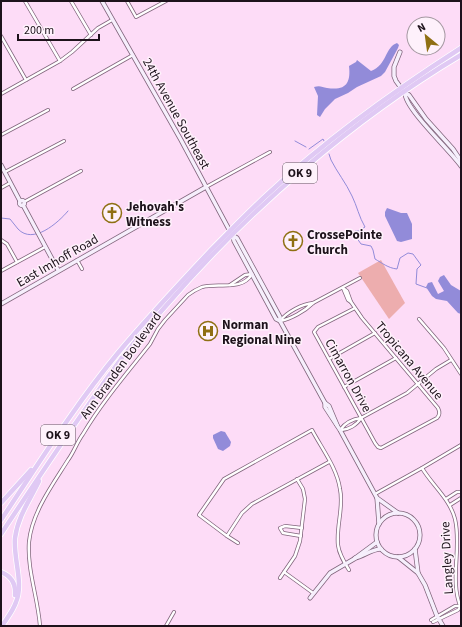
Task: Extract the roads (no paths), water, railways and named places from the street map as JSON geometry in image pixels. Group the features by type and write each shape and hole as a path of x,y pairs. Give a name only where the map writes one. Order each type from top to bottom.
{"highway":[{"name":"OK 9","path":"1,520 73,413 118,353 159,305 232,234 312,162 461,48"},
{"name":"OK 9","path":"403,91 461,55"},
{"name":"OK 9","path":"1,534 48,463 122,358 194,274 232,234"},
{"path":"1,502 41,460"},
{"path":"2,626 14,607 18,596 15,545 19,522 26,504 48,463"},
{"path":"1,572 11,578 16,587 13,603 1,623"}],"street":[{"path":"25,1 60,61"},
{"path":"71,1 90,35"},
{"name":"24th Avenue Southeast","path":"102,1 232,234 234,241 276,319 280,321"},
{"path":"127,1 136,17 165,1"},
{"path":"1,94 60,61 98,28 113,19"},
{"path":"1,36 26,80"},
{"path":"400,52 395,63 394,71 396,81 403,91 405,98 422,122 461,166"},
{"path":"73,89 133,55"},
{"path":"403,91 409,95 426,119 453,149 461,161"},
{"path":"1,136 48,110"},
{"path":"5,172 64,140"},
{"name":"East Imhoff Road","path":"1,304 58,270 270,152"},
{"path":"1,165 58,270"},
{"path":"22,203 81,171"},
{"path":"1,188 11,182"},
{"name":"24th Avenue Southeast","path":"232,234 237,238 280,317 280,321 325,402 329,406 337,425 376,496 398,514 409,517 417,524 420,536 415,549 418,573"},
{"path":"1,240 7,244 17,262"},
{"path":"1,271 45,246"},
{"path":"76,260 82,269"},
{"name":"Ann Branden Boulevard","path":"229,285 246,275 252,274"},
{"name":"Ann Branden Boulevard","path":"40,626 38,604 30,565 29,543 36,517 46,496 83,434 150,344 165,320 188,295 193,291 206,286 237,285 248,280 252,274"},
{"path":"280,321 286,320 308,308 313,303 360,278"},
{"name":"Tropicana Avenue","path":"343,288 348,300 438,408 439,415 437,418 380,448"},
{"name":"Cimarron Drive","path":"355,308 318,327 314,331 375,443 380,448"},
{"path":"419,319 444,348 461,374"},
{"path":"328,359 375,333"},
{"path":"344,387 396,358"},
{"path":"340,430 344,425 356,418 361,418 407,393 436,369 451,360"},
{"path":"340,430 345,430 358,423 361,418"},
{"path":"238,543 199,515 224,479 312,430 337,475 341,503 338,545 345,564 349,570"},
{"path":"376,496 461,444"},
{"path":"228,536 242,513 252,504 329,462"},
{"name":"Langley Drive","path":"422,468 428,478 450,505 455,519 459,537 456,593 461,607"},
{"path":"280,578 297,552 301,536 305,496 297,479"},
{"path":"446,499 457,492 461,492"},
{"name":"24th Avenue Southeast","path":"376,496 379,524 376,533 377,542"},
{"path":"450,505 461,498"},
{"path":"379,524 389,515 398,514"},
{"path":"301,536 282,533 280,528 285,526 302,528"},
{"path":"310,598 327,576 377,542 381,549 378,548 364,556 354,559"},
{"name":"24th Avenue Southeast","path":"381,549 388,554 398,557 418,573 425,585 438,618 443,626"},
{"path":"398,557 406,555 415,549"},
{"path":"284,572 313,593"},
{"path":"432,621 458,610 461,607"},
{"path":"166,626 174,612"}],"waterway":[{"path":"309,149 323,139 324,141"},
{"path":"295,141 306,147"},
{"path":"329,154 333,164 352,196 365,227 359,231 355,231 354,234 361,244 371,246 375,259 385,265 397,269 400,258 408,253 413,254 421,265 417,269 416,284 427,288"},
{"path":"1,218 10,219 18,229 31,235 38,234 52,226 68,211"}],"place":[{"name":"Jehovah's Witness","path":"112,213"},
{"name":"CrossePointe Church","path":"293,241"},
{"name":"Norman Regional Nine","path":"208,331"}]}
